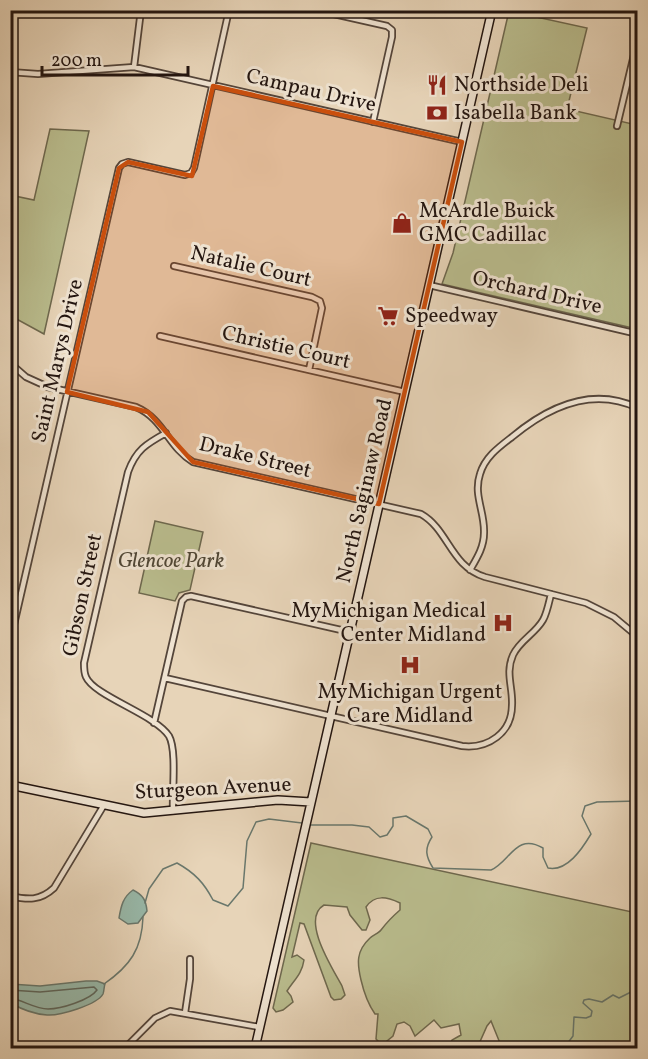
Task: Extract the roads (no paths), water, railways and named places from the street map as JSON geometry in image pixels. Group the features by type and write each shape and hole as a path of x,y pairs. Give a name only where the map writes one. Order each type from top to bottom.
{"main road":[{"name":"North Saginaw Road","path":"255,1048 492,10"},
{"name":"Sturgeon Avenue","path":"10,786 144,813 278,800 311,802"}],"street":[{"path":"134,67 141,10"},
{"path":"213,86 230,10"},
{"path":"316,10 387,26 392,30 373,122"},
{"path":"617,126 638,38"},
{"name":"Campau Drive","path":"10,72 38,74 134,67 462,142"},
{"name":"Saint Marys Drive","path":"10,642 117,174 122,164 128,162 185,175 191,173 213,86"},
{"name":"Natalie Court","path":"174,266 312,297 320,302 322,308 309,370"},
{"name":"Orchard Drive","path":"429,285 638,334"},
{"name":"Christie Court","path":"160,336 405,392"},
{"name":"Drake Street","path":"10,363 37,383 136,407 148,412 156,418 180,452 193,462 413,512 428,519 437,528 456,557 470,570"},
{"path":"638,408 612,400 577,401 538,417 495,451 482,467 478,481 477,495 484,540 470,570 485,577 600,609 620,621 638,637"},
{"name":"Gibson Street","path":"166,433 145,445 133,457 84,663 86,678 90,683 154,723 168,735 171,742 173,811"},
{"path":"165,678 462,746 482,746 505,729 511,717 513,704 508,675 513,655 521,642 543,621 551,594"},
{"path":"154,723 182,601 186,597 191,596 350,632"},
{"path":"10,897 33,900 54,888 104,805"},
{"path":"185,1013 189,994 190,959"},
{"path":"125,1048 165,1011 260,1027"}],"water":[{"path":"133,890 143,898 147,911 138,923 128,924 119,918 123,902"},
{"path":"86,981 105,984 103,994 86,1006 68,1012 53,1015 42,1014 28,1011 11,1003 11,984 40,986"}],"waterway":[{"path":"310,825 369,827 380,837 387,835 393,826 393,818 406,816 428,829 432,837 427,853 433,868 491,870 514,850 526,844 534,844 543,848 543,857 548,868 555,868 568,863 591,834 582,816 585,806 597,802 638,801"},
{"path":"145,903 149,889 163,869 177,863 198,879 213,900 228,906 243,888 247,841 256,822 269,819 302,823"},
{"path":"104,984 133,956 140,938 143,917"},
{"path":"564,1048 573,1036 574,1017 591,1016 592,1011 583,1003 584,1000 602,1002 613,995 619,998 631,992 638,993"}],"place":[{"name":"Northside Deli","path":"437,85"},
{"name":"Isabella Bank","path":"437,113"},
{"name":"McArdle Buick GMC Cadillac","path":"402,223"},
{"name":"Speedway","path":"388,316"},
{"name":"MyMichigan Medical Center Midland","path":"503,623"},
{"name":"MyMichigan Urgent Care Midland","path":"410,665"}],"park label":[{"name":"Glencoe Park","path":"171,561"}]}
